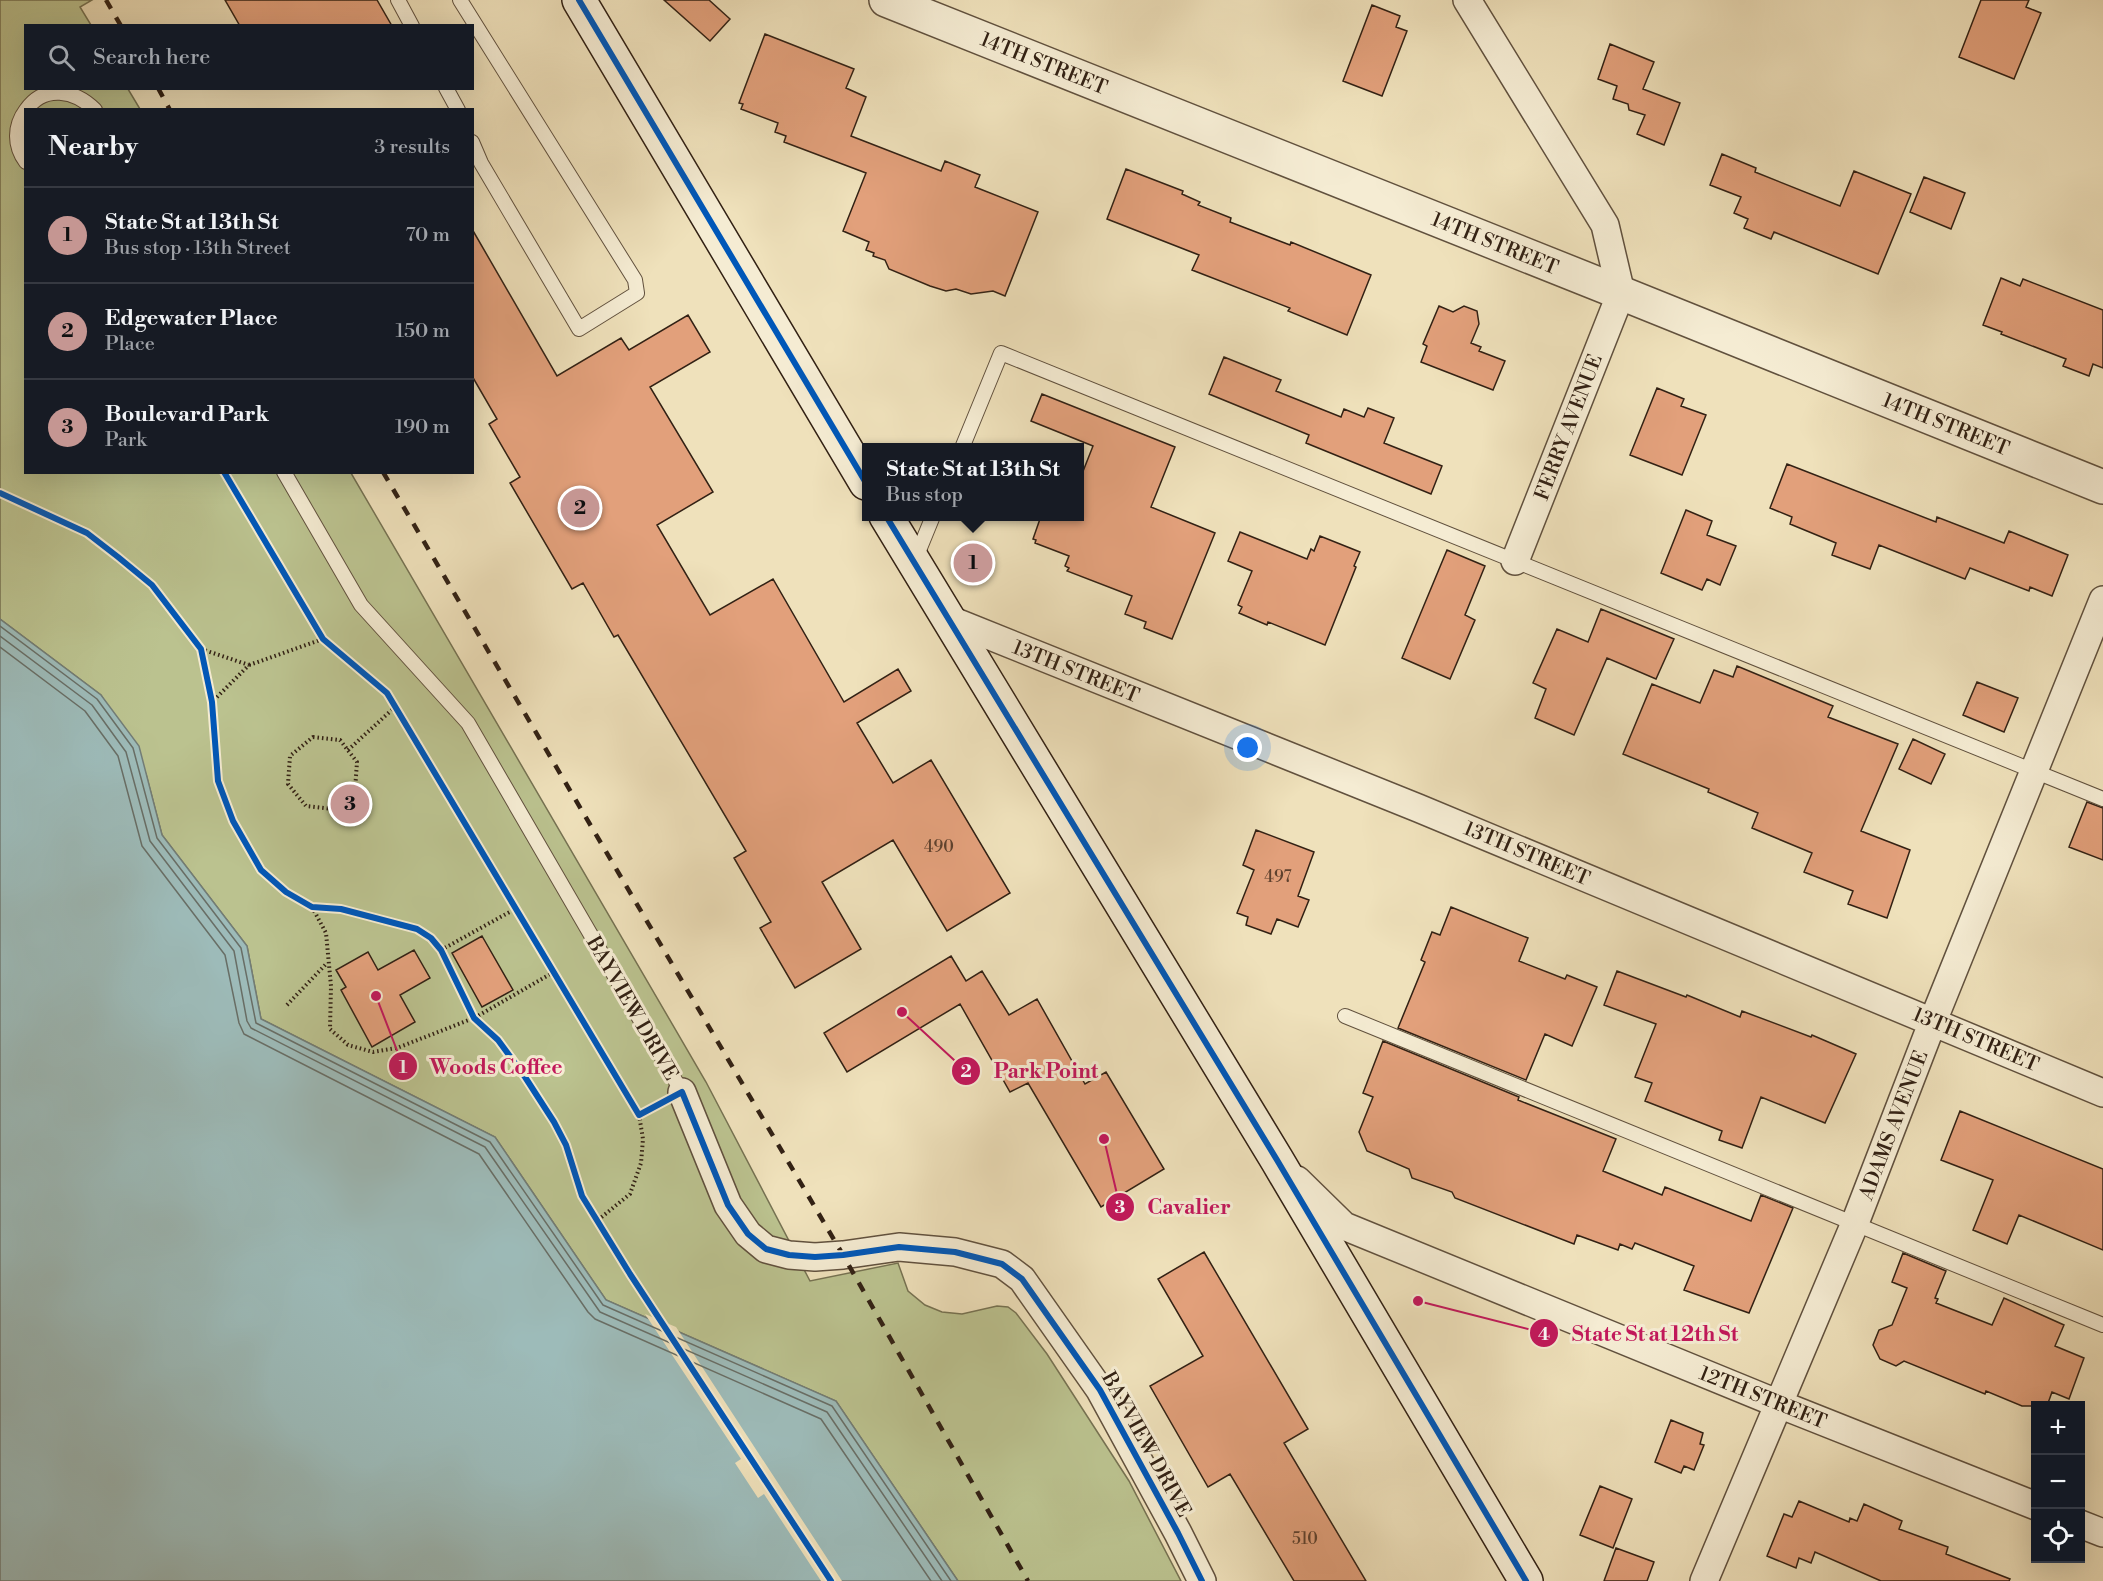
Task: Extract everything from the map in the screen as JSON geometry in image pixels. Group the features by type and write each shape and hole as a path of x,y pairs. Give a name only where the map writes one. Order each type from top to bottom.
{"main road":[{"path":"579,0 862,475"},
{"name":"14TH STREET","path":"886,0 2103,487"},
{"path":"889,521 1277,1160 1526,1581"}],"street":[{"path":"1467,0 1605,225 1621,293"},
{"name":"FERRY AVENUE","path":"1515,561 1621,293"},
{"name":"ADAMS AVENUE","path":"1704,1581 1855,1223 1933,1022 2103,600"},
{"name":"13TH STREET","path":"948,619 1407,804 2103,1093"},
{"name":"BAYVIEW DRIVE","path":"682,1092 728,1205 748,1234 766,1249 789,1256 815,1257 899,1247 955,1252 1002,1264 1022,1280 1100,1390 1202,1581"},
{"name":"12TH STREET","path":"1277,1160 1344,1226 1779,1404 2031,1504"},
{"path":"2085,1526 2103,1533"}],"lane":[{"path":"398,0 411,24"},
{"path":"460,0 635,280 637,293 579,329 481,163 474,147"},
{"path":"447,90 457,108"},
{"path":"28,108 39,98 50,93 63,92 75,95 93,108"},
{"path":"24,113 16,132 18,146 24,158"},
{"path":"964,443 1001,353 2103,800"},
{"name":"BAYVIEW DRIVE","path":"285,474 361,605 468,723 682,1092"},
{"path":"914,562 931,521"},
{"path":"1345,1017 2103,1325"}],"path":[{"path":"212,702 249,665 323,639"},
{"path":"194,640 201,649 204,660"},
{"path":"201,649 249,665"},
{"path":"210,692 213,714"},
{"path":"348,750 395,707"},
{"path":"313,737 340,740 348,750 357,762 355,790 333,809 306,806 288,784 290,756 313,737"},
{"path":"303,902 312,907 322,907"},
{"path":"312,907 326,933 331,986 330,1029 348,1045 373,1052 398,1048 474,1018 552,973"},
{"path":"441,950 515,909"},
{"path":"436,944 446,960"},
{"path":"287,1005 328,963"},
{"path":"469,1008 474,1018 482,1025"},
{"path":"598,1220 630,1194 641,1162 643,1139 639,1115 682,1092"},
{"path":"592,1212 603,1229"}],"green space":[{"path":"0,0 92,0 80,7 90,24 24,24 24,90 129,90 139,108 24,108 24,474 352,474 706,1082 810,1281 898,1263 908,1291 925,1305 942,1312 962,1314 997,1306 1008,1307 1016,1313 1047,1354 1129,1481 1181,1581 958,1581 836,1401 606,1300 495,1137 261,1019 247,946 162,835 146,774 101,695 0,619"}],"water":[{"path":"0,619 101,695 139,746 162,835 247,946 261,1019 495,1137 606,1300 836,1401 958,1581 0,1581"}],"pier":[{"path":"645,1314 676,1327 842,1581 821,1581 764,1494 758,1498 735,1463 741,1459"}],"building":[{"path":"225,0 377,0 391,24 239,24"},
{"path":"664,0 709,0 730,19 710,41"},
{"path":"1981,0 2029,0 2026,7 2041,13 2014,79 1959,57"},
{"path":"1372,5 1400,16 1396,27 1407,31 1382,96 1343,81"},
{"path":"765,34 854,69 846,88 866,97 851,136 941,171 945,161 980,175 975,187 1038,212 1005,296 993,291 971,294 956,289 946,291 930,286 889,269 885,260 873,256 874,253 866,250 869,242 843,231 866,173 784,142 786,136 775,132 778,123 741,109 743,104 739,103"},
{"path":"1610,44 1654,62 1643,89 1680,103 1664,145 1637,134 1645,115 1629,110 1628,104 1613,99 1617,86 1598,79"},
{"path":"1722,154 1756,168 1755,172 1840,206 1854,171 1911,194 1878,274 1774,232 1771,239 1744,228 1748,219 1734,213 1741,197 1710,185"},
{"path":"1126,169 1183,191 1182,194 1200,202 1198,205 1231,218 1230,222 1290,245 1291,242 1371,275 1347,335 1288,311 1290,308 1192,270 1199,255 1107,219"},
{"path":"1924,177 1965,193 1951,229 1910,212"},
{"path":"474,232 557,376 621,338 629,350 688,315 710,352 650,387 713,492 657,525 710,615 773,579 844,702 898,669 911,691 857,723 893,783 931,760 1010,893 947,931 893,840 822,882 861,949 795,988 760,928 771,922 734,858 746,851 618,635 614,637 583,583 572,589 510,483 520,477 489,424 497,419 474,379"},
{"path":"2001,278 2020,286 2023,279 2103,310 2103,368 2093,364 2089,376 2063,366 2066,359 1983,325"},
{"path":"1439,306 1453,312 1464,306 1477,311 1479,324 1471,343 1481,347 1479,351 1505,361 1493,390 1421,362 1427,346 1423,344"},
{"path":"1224,357 1281,380 1276,391 1341,417 1344,409 1364,417 1368,408 1394,418 1384,443 1442,466 1431,494 1306,443 1309,435 1209,394"},
{"path":"1657,388 1684,399 1681,406 1706,415 1682,475 1630,455"},
{"path":"1042,394 1175,447 1151,507 1215,533 1172,639 1144,628 1146,622 1125,614 1132,596 1067,571 1069,568 1065,566 1069,556 1035,543 1036,540 1033,539 1039,521 1084,521 1084,469 1093,446 1031,421"},
{"path":"1787,464 1936,522 1937,517 2004,543 2009,531 2068,555 2052,596 2030,587 2029,591 1970,568 1965,579 1879,545 1870,569 1832,555 1836,543 1790,524 1792,517 1770,508"},
{"path":"1686,510 1712,521 1707,535 1736,546 1720,585 1707,579 1702,590 1661,573"},
{"path":"1240,532 1307,559 1311,549 1314,551 1320,536 1360,552 1325,645 1239,613 1242,607 1238,605 1252,571 1228,561"},
{"path":"1447,550 1485,566 1465,615 1475,620 1450,679 1402,658"},
{"path":"1601,609 1674,639 1656,679 1607,658 1574,735 1535,718 1546,689 1533,683 1557,629 1588,642"},
{"path":"1737,666 1833,706 1828,717 1898,744 1861,831 1910,850 1887,918 1848,904 1853,891 1804,872 1812,853 1752,828 1758,813 1708,792 1709,789 1623,754 1652,684 1700,703 1714,670 1733,677"},
{"path":"1977,682 2018,698 2004,732 1963,715"},
{"path":"1913,739 1945,754 1931,784 1899,769"},
{"path":"2087,802 2103,808 2103,860 2069,847"},
{"path":"1256,830 1314,852 1298,896 1309,900 1298,927 1277,919 1271,934 1246,925 1248,917 1237,913 1254,870 1243,865"},
{"path":"1451,907 1528,938 1519,961 1565,979 1567,975 1597,987 1572,1046 1545,1034 1526,1080 1398,1028 1425,962 1421,960 1432,932 1440,935"},
{"path":"482,936 513,990 482,1007 452,953"},
{"path":"414,950 430,978 400,995 415,1022 372,1047 341,990 346,987 336,970 368,952 378,970"},
{"path":"951,956 966,981 982,971 1009,1015 1037,999 1085,1084 1106,1072 1164,1169 1101,1207 1028,1083 1010,1092 960,1004 847,1072 824,1033"},
{"path":"1617,971 1686,997 1687,995 1740,1017 1742,1011 1811,1037 1812,1035 1856,1054 1825,1123 1761,1097 1742,1148 1719,1140 1722,1131 1645,1101 1652,1083 1635,1077 1656,1024 1604,1005"},
{"path":"1383,1041 1519,1097 1518,1100 1616,1139 1603,1171 1662,1195 1665,1187 1751,1221 1761,1195 1793,1208 1749,1313 1684,1290 1694,1266 1635,1243 1632,1249 1620,1244 1618,1250 1577,1235 1574,1244 1455,1198 1452,1192 1412,1178 1409,1169 1367,1151 1359,1132 1373,1097 1363,1093"},
{"path":"1960,1111 2103,1169 2103,1250 2019,1215 2007,1244 1973,1230 1993,1180 1941,1160"},
{"path":"1204,1252 1308,1429 1284,1443 1366,1581 1294,1581 1230,1474 1208,1487 1150,1386 1203,1356 1158,1279"},
{"path":"1903,1253 1946,1271 1935,1298 1938,1299 1936,1303 1992,1325 2004,1298 2064,1325 2055,1346 2084,1358 2069,1399 2052,1392 2049,1401 2031,1401 2031,1406 2022,1406 1986,1391 1985,1394 1904,1361 1896,1366 1880,1359 1873,1345 1879,1330 1892,1325 1907,1288 1892,1282"},
{"path":"1671,1420 1703,1433 1700,1444 1704,1445 1694,1470 1684,1466 1681,1473 1655,1462"},
{"path":"1600,1486 1632,1499 1613,1548 1580,1535"},
{"path":"1799,1501 1849,1522 1850,1518 1857,1521 1864,1504 1902,1521 1899,1529 1948,1547 1946,1554 2010,1579 2009,1581 1881,1581 1815,1552 1811,1563 1799,1558 1796,1568 1767,1556 1784,1514 1792,1517"},
{"path":"1616,1548 1654,1562 1647,1581 1604,1581"}],"railway":[{"path":"106,0 120,24"},
{"path":"159,90 169,108"},
{"path":"384,474 843,1255 1028,1581"}],"cycle path":[{"path":"579,0 862,476"},
{"path":"225,474 323,639 387,693 639,1115 682,1092 728,1205 748,1234 766,1249 789,1255 815,1257 899,1247 955,1252 1002,1264 1022,1279 1100,1390 1202,1581"},
{"path":"0,493 87,533 118,557 152,585 201,649 212,702 218,781 233,821 261,870 286,892 312,907 341,909 417,929 431,938 441,950 474,1018 498,1040 554,1122 566,1145 582,1196 630,1274 831,1581"},
{"path":"889,521 1277,1160 1526,1581"}],"place":[{"name":"Edgewater Place","path":"580,508"},
{"name":"State St at 13th St","path":"973,563"},
{"name":"Boulevard Park","path":"350,804"},
{"name":"Woods Coffee","path":"376,996"},
{"name":"Park Point","path":"902,1012"},
{"name":"Cavalier","path":"1104,1139"},
{"name":"State St at 12th St","path":"1418,1301"}]}
